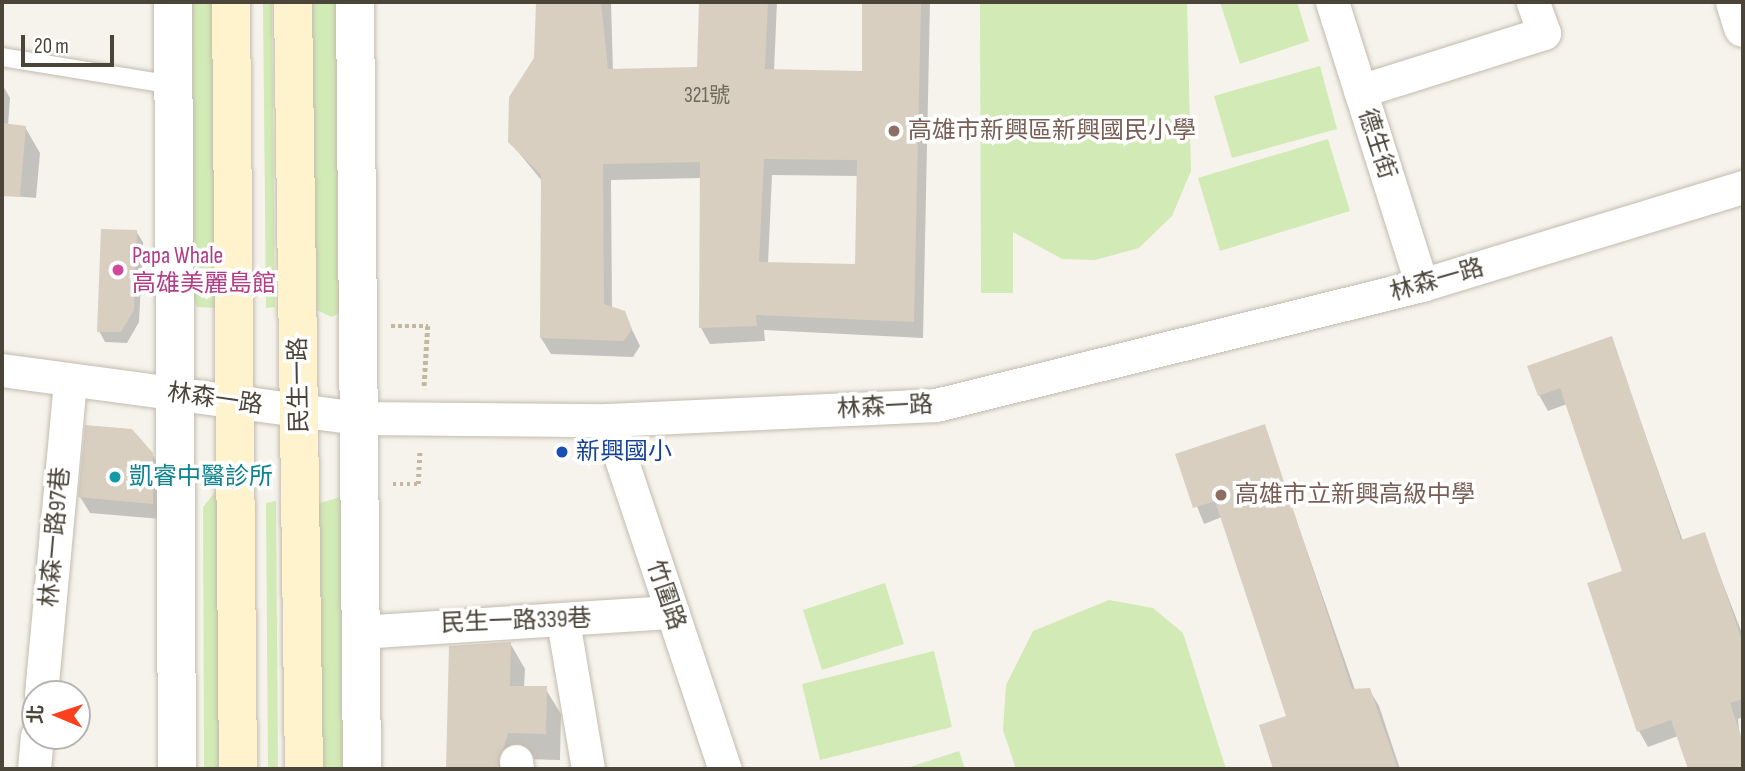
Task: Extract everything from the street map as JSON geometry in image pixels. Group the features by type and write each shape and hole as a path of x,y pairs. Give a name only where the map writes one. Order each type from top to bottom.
{"main road":[{"path":"231,2 238,769"},
{"name":"民生一路","path":"293,2 304,769"}],"street":[{"path":"173,2 177,769"},
{"path":"355,2 362,769"},
{"name":"德生街","path":"1332,2 1422,285"},
{"path":"1360,91 1544,33 1533,2"},
{"path":"1735,2 1743,28"},
{"name":"林森一路","path":"2,370 359,418 608,420 936,405 1422,285 1743,187"},
{"name":"林森一路97巷","path":"42,680 70,380"},
{"name":"竹圍路","path":"608,420 725,769"},
{"name":"民生一路339巷","path":"359,632 672,612"},
{"path":"563,621 588,769"},
{"path":"34,769 36,750"}],"lane":[{"path":"2,57 173,85"}],"green space":[{"path":"192,2 224,2 216,308 197,307 193,297"},
{"path":"263,2 272,2 275,307 266,308"},
{"path":"305,2 347,2 341,312 332,317 307,306"},
{"path":"980,2 1187,2 1191,171 1172,216 1139,248 1095,260 1062,259 1013,232 1013,293 981,293"},
{"path":"1220,2 1297,2 1309,41 1240,64"},
{"path":"1320,66 1337,129 1232,158 1214,96"},
{"path":"1328,139 1350,211 1220,251 1198,178"},
{"path":"216,491 223,496 232,769 204,769 203,507"},
{"path":"340,497 349,502 356,769 318,769 317,504"},
{"path":"276,501 278,769 268,769 266,503"},
{"path":"885,583 904,644 822,670 803,610"},
{"path":"1109,600 1153,608 1183,633 1226,769 1016,769 1003,730 1006,685 1033,631"},
{"path":"934,651 952,727 820,760 802,684"},
{"path":"959,751 965,769 904,769"}],"building":[{"path":"536,2 601,2 608,69 697,67 699,2 768,2 765,69 862,71 862,2 921,2 914,322 756,315 757,326 699,328 700,162 603,164 604,304 625,311 632,329 624,341 540,338 541,175 508,142 509,97 534,58","holes":["764,159 857,160 855,264 759,262"]},
{"path":"2,123 26,126 20,197 2,196"},
{"name":"Papa Whale 高雄美麗島館","path":"101,229 137,230 134,310 121,332 97,332"},
{"path":"1612,336 1681,540 1705,532 1743,643 1743,699 1730,703 1743,742 1743,769 1688,769 1671,720 1637,732 1587,583 1622,571 1560,388 1538,396 1527,366"},
{"path":"1265,424 1352,689 1370,688 1398,769 1273,769 1259,725 1286,716 1215,501 1193,508 1175,454"},
{"name":"凱睿中醫診所","path":"85,425 132,429 153,453 153,504 78,497"},
{"path":"511,642 510,686 547,686 546,734 508,733 498,769 446,769 449,646"}],"place":[{"name":"高雄市新興區新興國民小學","path":"894,131"},
{"name":"Papa Whale 高雄美麗島館","path":"118,270"},
{"name":"新興國小","path":"562,452"},
{"name":"凱睿中醫診所","path":"115,477"},
{"name":"高雄市立新興高級中學","path":"1221,495"}]}
